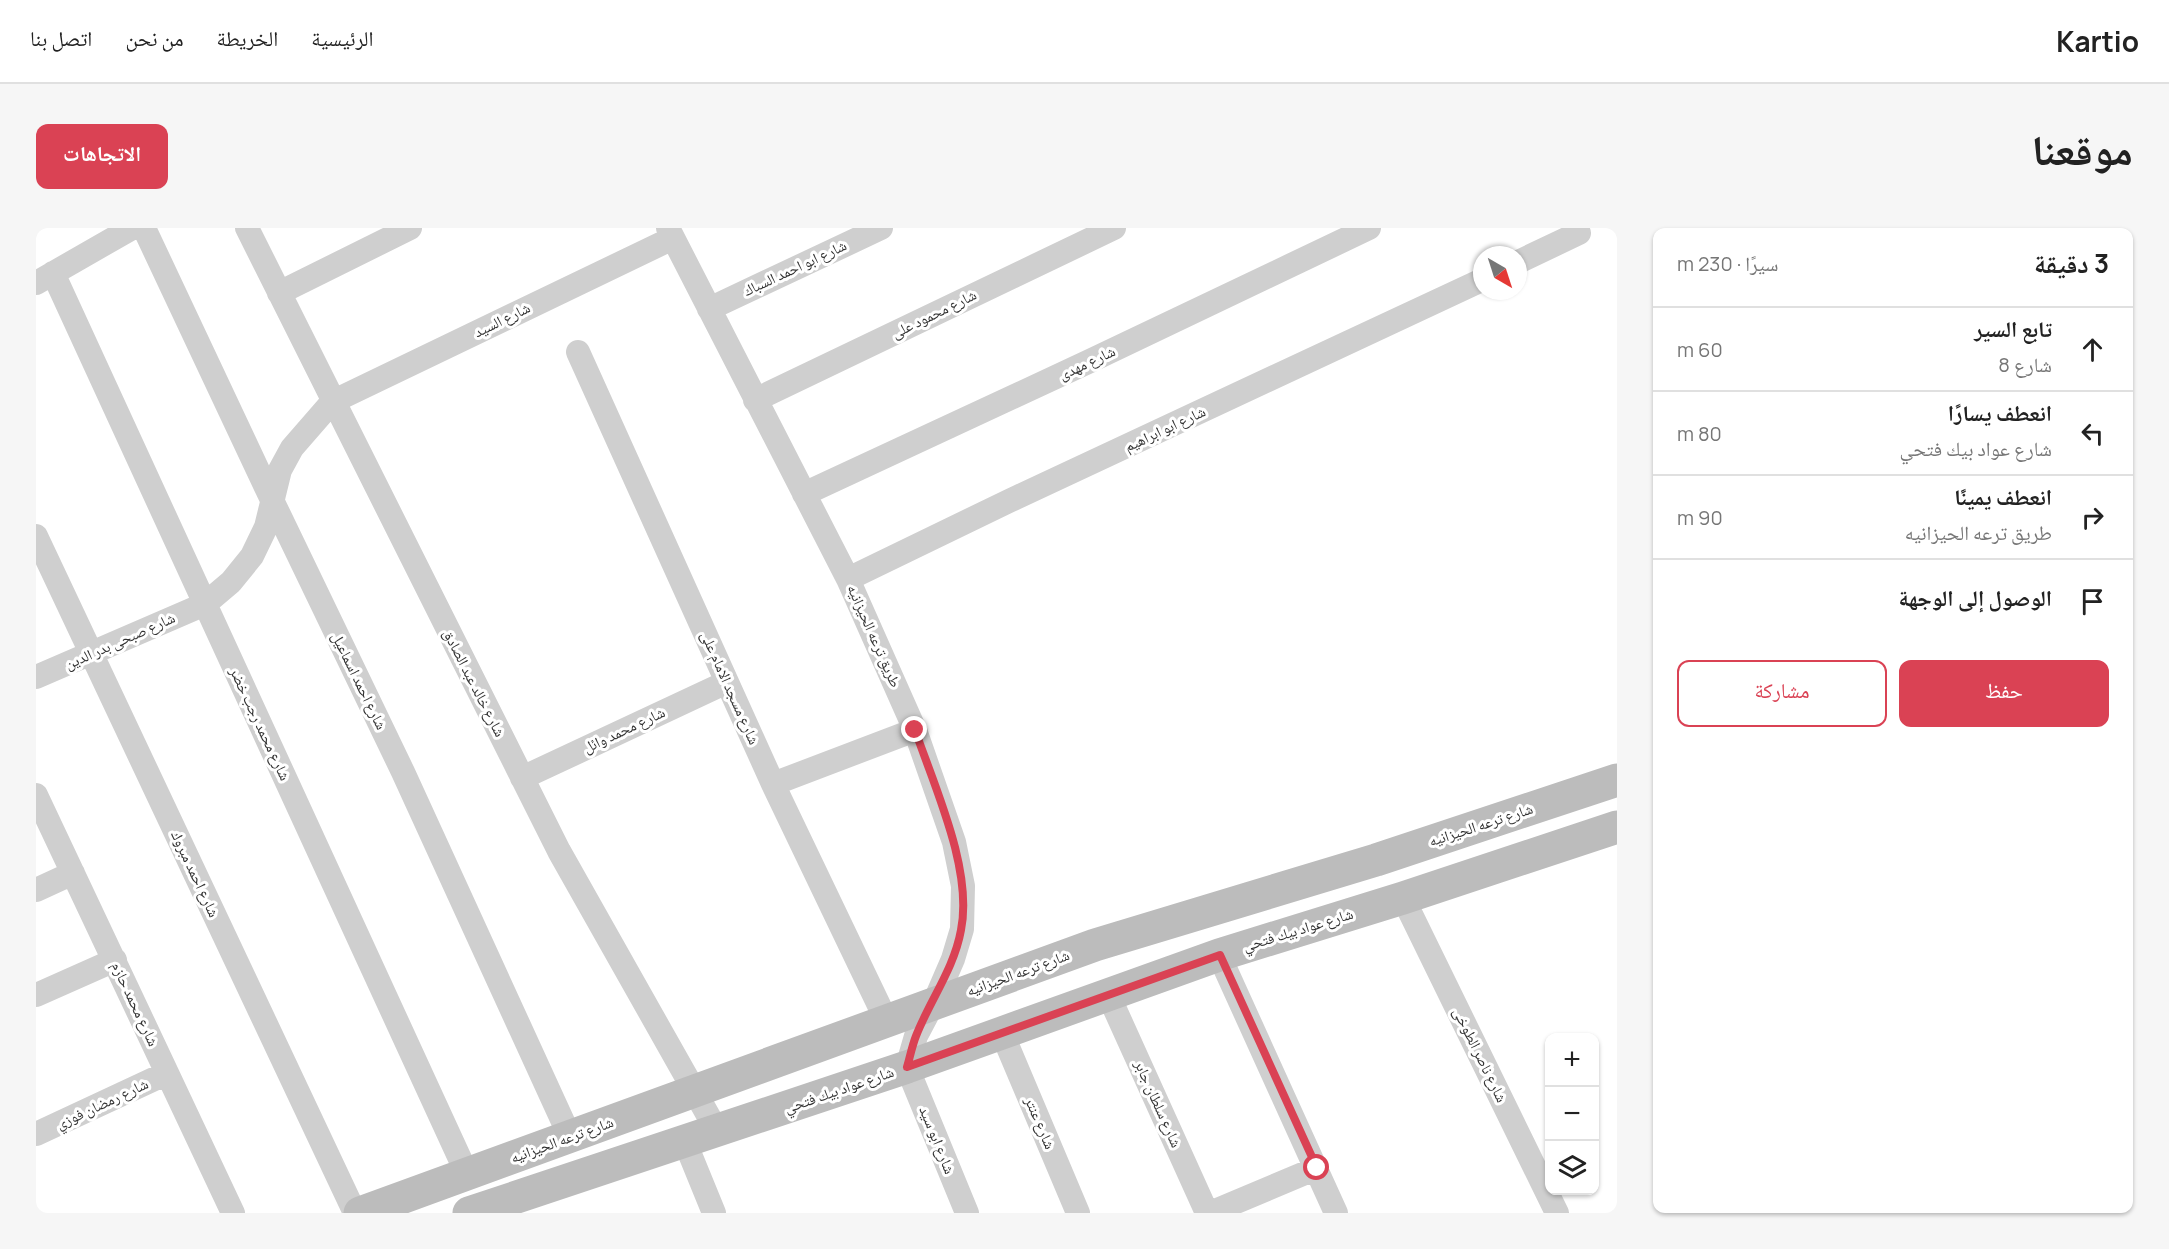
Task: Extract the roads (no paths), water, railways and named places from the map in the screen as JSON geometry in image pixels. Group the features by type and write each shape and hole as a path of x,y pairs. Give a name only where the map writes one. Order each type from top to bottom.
{"street":[{"path":"44,278 132,228"},
{"name":"شارع احمد اسماعيل","path":"144,228 403,772 570,1137"},
{"name":"شارع خالد عبد الصادق","path":"247,228 332,402 559,851 717,1131"},
{"path":"279,293 410,228"},
{"name":"شارع ابو احمد السباك","path":"709,309 881,228"},
{"name":"شارع محمود على","path":"755,399 1114,228"},
{"name":"شارع مهدى","path":"804,495 1369,228"},
{"name":"طريق ترعه الحيزانيه","path":"670,233 848,579 915,730 954,842 963,886 962,929 953,959 916,1036 907,1067"},
{"name":"شارع السيد","path":"332,402 670,233"},
{"path":"1527,258 1579,233"},
{"name":"شارع محمد رجب خضر","path":"44,278 205,604 467,1174"},
{"name":"شارع ابو ابراهيم","path":"848,579 1009,501 1473,284"},
{"name":"شارع مسجد الامام على","path":"578,351 773,784 887,1022"},
{"name":"شارع صبحى بدر الدين","path":"36,677 205,604 231,582 252,556 266,526 280,470 292,448 332,402"},
{"name":"شارع احمد مبروك","path":"36,536 355,1213"},
{"name":"شارع محمد وائل","path":"522,777 727,682"},
{"path":"773,784 915,730"},
{"name":"شارع ترعه الحيزانيه","path":"360,1213 1095,945 1376,860 1617,780"},
{"name":"شارع محمد حازم","path":"36,795 233,1213"},
{"name":"شارع عواد بيك فتحي","path":"469,1213 907,1067 1220,955 1403,898 1617,827"},
{"path":"36,890 73,873"},
{"name":"شارع ناصر الطوخى","path":"1403,898 1557,1213"},
{"path":"1220,955 1336,1213"},
{"path":"36,995 115,960"},
{"name":"شارع سلطان جابر","path":"1108,994 1208,1213"},
{"name":"شارع عنتر","path":"1002,1033 1078,1213"},
{"name":"شارع ابو سيد","path":"907,1067 967,1213"},
{"name":"شارع رمضان فوزي","path":"36,1134 167,1073"},
{"path":"685,1142 714,1213"},
{"path":"1208,1213 1317,1168"}]}
